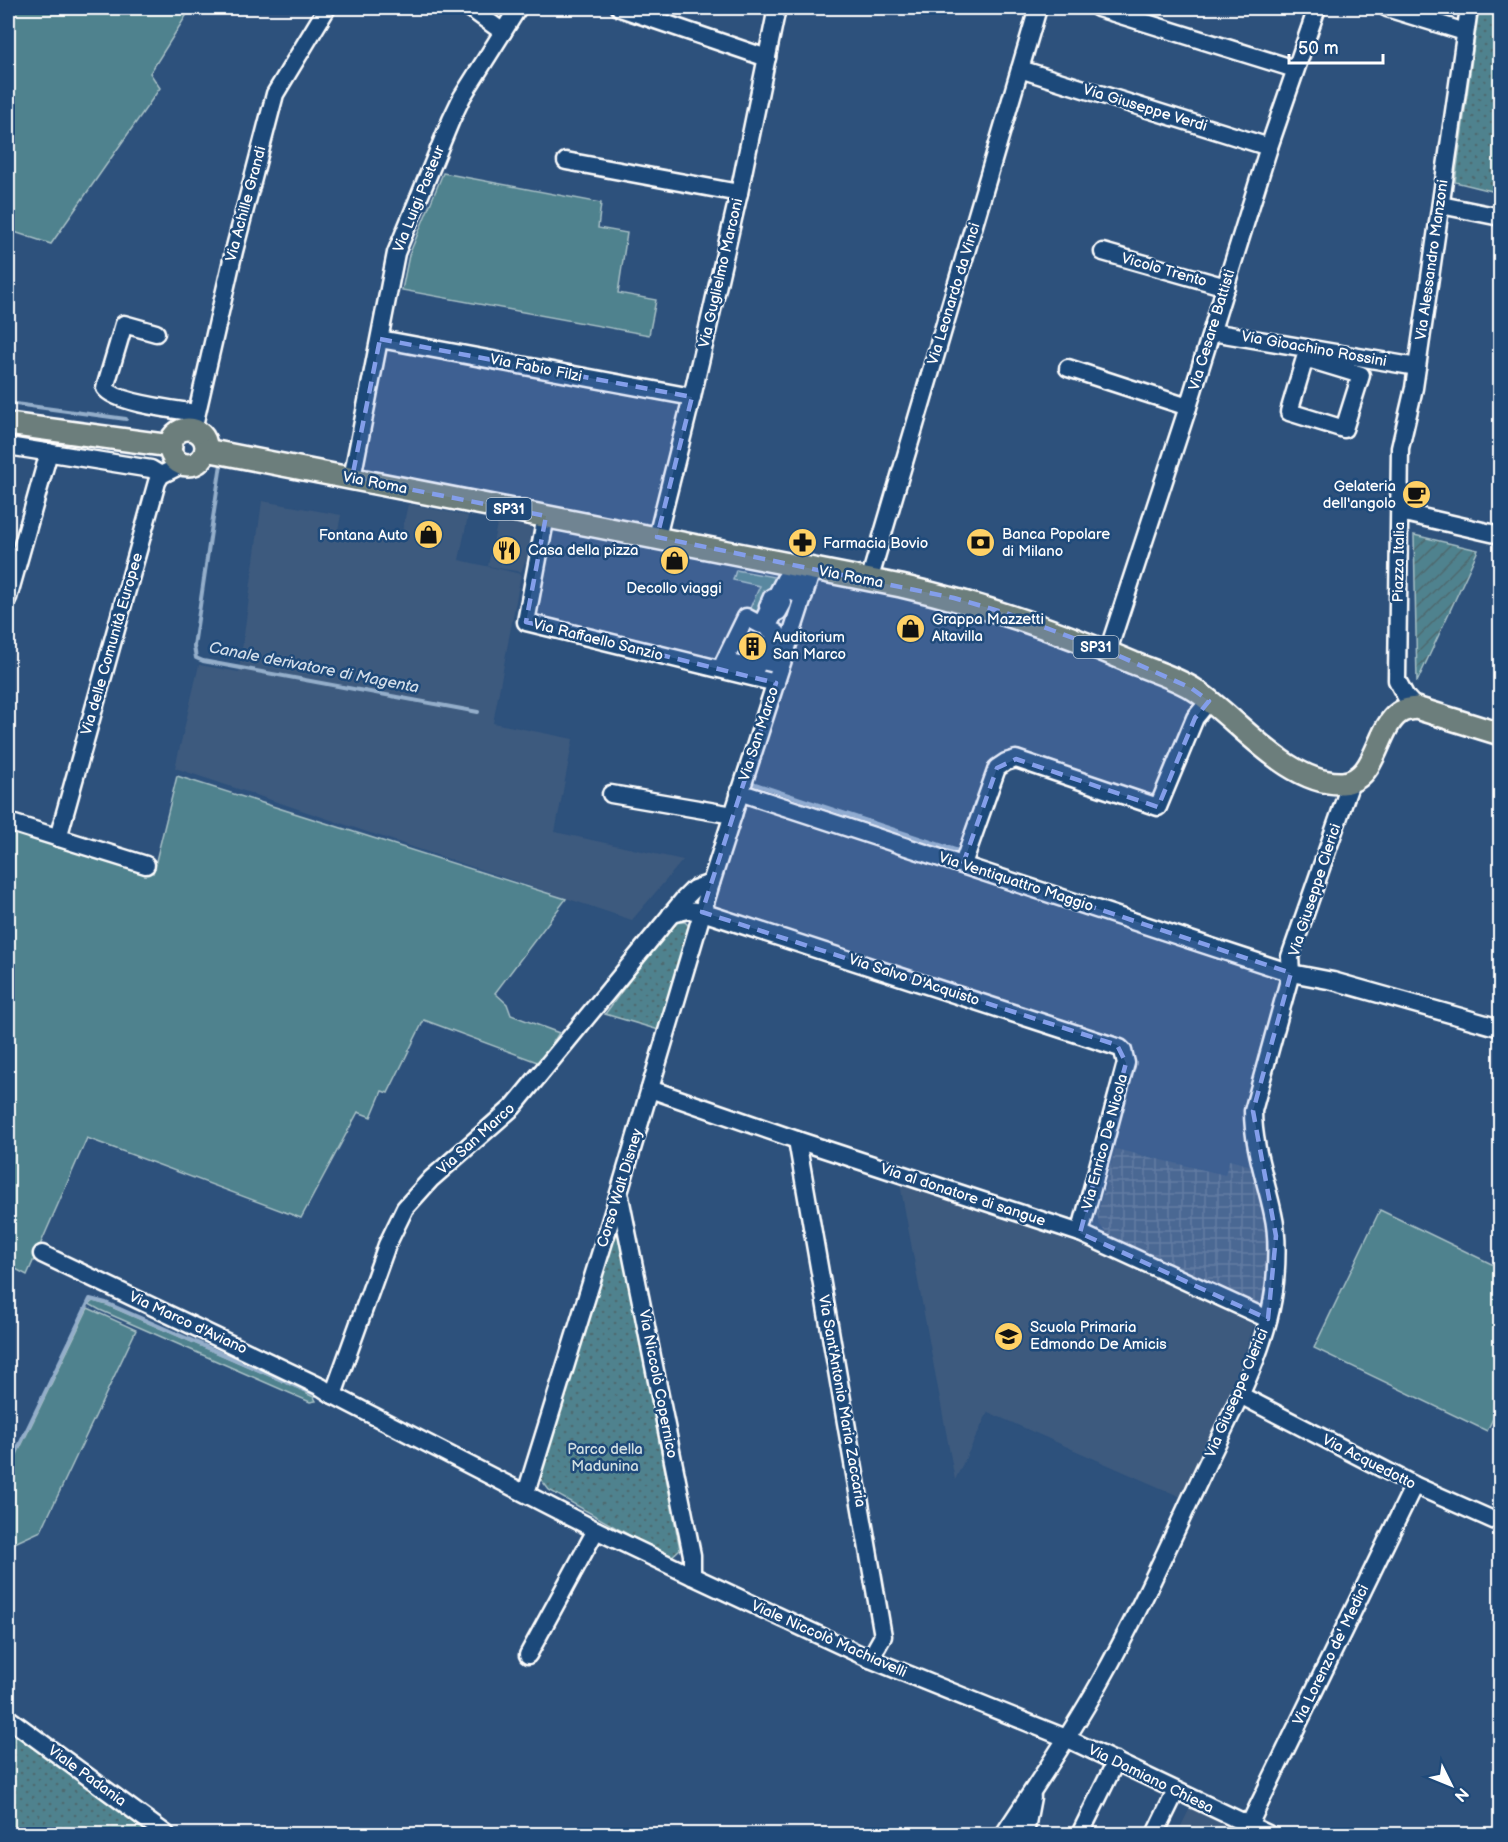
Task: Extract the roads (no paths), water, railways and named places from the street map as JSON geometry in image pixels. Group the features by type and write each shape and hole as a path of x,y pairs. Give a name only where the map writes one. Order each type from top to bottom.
{"main road":[{"path":"194,422 202,435 206,450 200,461 189,465 183,464 174,457 171,446 176,435 194,422"},
{"path":"8,424 171,446"},
{"name":"Via Roma","path":"206,450 657,537 954,598 1006,613 1108,651 1191,688 1289,765 1314,779 1339,783 1351,782"},
{"path":"1416,708 1500,734"},
{"name":"Via Giuseppe Clerici","path":"1351,782 1366,769 1392,721 1400,712 1416,708"}],"street":[{"name":"Via Achille Grandi","path":"194,422 234,251 275,94 327,8"},
{"path":"470,8 503,32"},
{"name":"Via Luigi Pasteur","path":"352,478 396,253 462,97 518,8"},
{"path":"620,8 766,58"},
{"name":"Via Guglielmo Marconi","path":"657,537 739,193 777,8"},
{"name":"Via Leonardo da Vinci","path":"869,581 1038,8"},
{"path":"1098,8 1295,69"},
{"name":"Via Cesare Battisti","path":"1108,651 1212,332 1269,147 1317,8"},
{"path":"1387,8 1465,32"},
{"name":"Via Alessandro Manzoni","path":"1400,512 1400,448 1417,367 1469,8"},
{"name":"Via Giuseppe Verdi","path":"1020,69 1269,147"},
{"path":"566,161 739,193"},
{"path":"1441,205 1500,217"},
{"name":"Vicolo Trento","path":"1103,252 1226,287"},
{"path":"156,333 124,324 105,388 111,395 156,407 194,422"},
{"name":"Via Gioachino Rossini","path":"1212,332 1417,367"},
{"name":"Via Fabio Filzi","path":"380,339 692,397"},
{"path":"1305,358 1361,375 1344,429 1289,412 1305,358"},
{"path":"1068,368 1188,407"},
{"path":"8,446 152,469 161,475 183,464"},
{"path":"8,598 49,452"},
{"name":"Via delle Comunità Europee","path":"58,838 157,482 161,475"},
{"name":"Piazza Italia","path":"1416,708 1406,697 1397,680 1400,512 1500,535"},
{"name":"Via Raffaello Sanzio","path":"546,516 526,622 776,683"},
{"name":"Via San Marco","path":"333,1395 387,1245 405,1208 431,1179 513,1107 671,914 694,889 711,883 812,570"},
{"path":"785,579 795,581 798,588 797,594 790,590 785,591 780,602 783,603 778,612 776,610 767,628 777,633 764,658 776,661 775,664 758,660 756,668 724,662 746,617 761,625 772,597 775,598 785,579"},
{"path":"963,864 997,768 1006,762 1016,759 1158,807 1195,718 1209,701"},
{"name":"Via Giuseppe Clerici","path":"1004,1834 1098,1685 1144,1597 1240,1395 1257,1353 1268,1319 1275,1282 1276,1236 1274,1216 1253,1131 1253,1112 1291,973 1290,957 1351,782"},
{"name":"Via Ventiquattro Maggio","path":"740,792 1291,973 1333,981 1500,1028"},
{"path":"611,794 733,815"},
{"path":"8,822 146,865"},
{"name":"Corso Walt Disney","path":"526,1493 619,1193 711,883"},
{"path":"671,914 688,910 702,912"},
{"name":"Via Salvo D'Acquisto","path":"702,912 1117,1045 1123,1051"},
{"name":"Via Enrico De Nicola","path":"1080,1233 1126,1063 1123,1051"},
{"name":"Via al donatore di sangue","path":"650,1089 1080,1233 1268,1319"},
{"name":"Via Sant'Antonio Maria Zaccaria","path":"797,1140 883,1636 870,1659"},
{"name":"Via Niccolò Copernico","path":"619,1193 692,1555 692,1576"},
{"name":"Via Marco d'Aviano","path":"42,1254 321,1387 333,1395"},
{"name":"Viale Niccolò Machiavelli","path":"333,1395 596,1530 692,1576 870,1659 1066,1738"},
{"name":"Via Acquedotto","path":"1240,1395 1414,1485 1500,1523"},
{"name":"Via Lorenzo de' Medici","path":"1249,1825 1414,1485"},
{"path":"528,1655 596,1530"},
{"name":"Viale Padania","path":"8,1718 166,1834"},
{"name":"Via Damiano Chiesa","path":"1066,1738 1268,1834"},
{"path":"1080,1834 1116,1761"},
{"path":"1025,1834 1034,1787"},
{"path":"1155,1834 1176,1791"}],"waterway":[{"name":"Canale derivatore di Magenta","path":"8,403 126,419"},
{"name":"Canale derivatore di Magenta","path":"221,464 194,646 196,658 478,712"},
{"name":"Canale derivatore di Magenta","path":"755,784 958,851"},
{"path":"8,1469 90,1299 106,1303 316,1395"}],"place":[{"name":"Gelateria dell'angolo","path":"1417,495"},
{"name":"Fontana Auto","path":"429,535"},
{"name":"Farmacia Bovio","path":"802,543"},
{"name":"Banca Popolare di Milano","path":"981,543"},
{"name":"Casa della pizza","path":"507,550"},
{"name":"Decollo viaggi","path":"674,561"},
{"name":"Grappa Mazzetti Altavilla","path":"911,628"},
{"name":"Auditorium San Marco","path":"752,646"},
{"name":"Scuola Primaria Edmondo De Amicis","path":"1009,1336"}],"park label":[{"name":"Parco della Madunina","path":"605,1458"}]}
